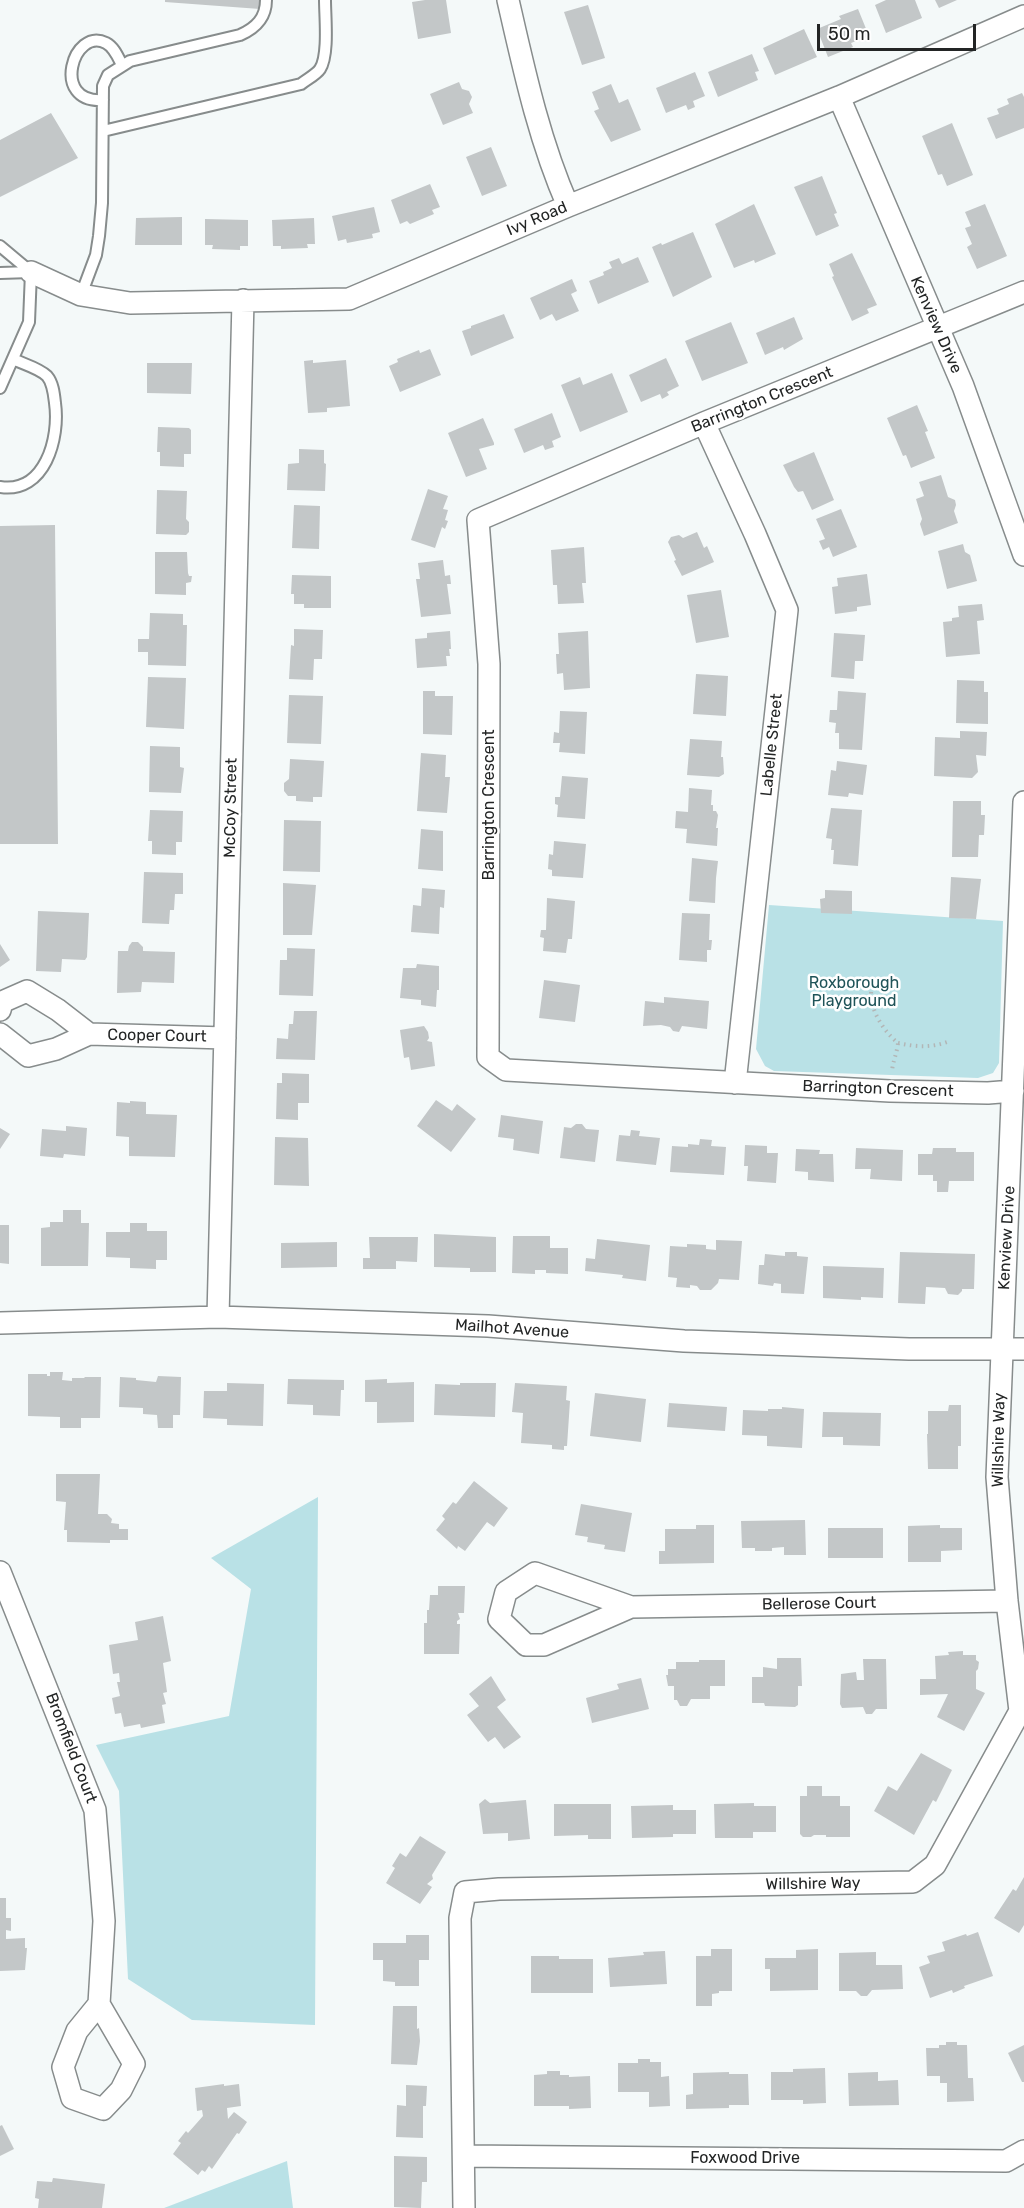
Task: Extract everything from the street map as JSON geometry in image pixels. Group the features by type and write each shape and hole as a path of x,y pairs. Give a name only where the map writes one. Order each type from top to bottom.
{"street":[{"path":"508,0 532,105 552,171 568,206"},
{"name":"Ivy Road","path":"31,272 81,295 130,303 349,299 568,206 839,97 1024,16"},
{"name":"Kenview Drive","path":"839,97 963,386 1024,555"},
{"name":"Barrington Crescent","path":"1013,1091 988,1093 890,1091 506,1070 488,1058 489,664 478,520 704,423 1024,292"},
{"name":"McCoy Street","path":"218,1317 243,300"},
{"name":"Labelle Street","path":"704,423 787,610 735,1083"},
{"name":"Kenview Drive","path":"1002,1350 1024,802"},
{"name":"Cooper Court","path":"0,1010 2,1002 27,991 58,1010 89,1034"},
{"name":"Cooper Court","path":"0,1034 28,1056 56,1049 89,1034 225,1038"},
{"name":"Mailhot Avenue","path":"0,1323 218,1317 488,1326 684,1341 1024,1349"},
{"name":"Willshire Way","path":"464,2208 460,1918 465,1892 499,1889 913,1882 935,1865 1020,1711 1007,1601 997,1477 1002,1350"},
{"name":"Bromfield Court","path":"0,1572 95,1810 104,1921 99,2004"},
{"name":"Bellerose Court","path":"631,1607 544,1645 526,1645 499,1619 506,1592 535,1573 631,1607 1007,1601"},
{"name":"Foxwood Drive","path":"464,2156 1006,2161 1024,2151"}],"lane":[{"path":"81,295 96,255 99,236 102,203 103,86 108,75 129,61 250,31 263,17 266,0"},
{"path":"103,131 301,84 322,67 325,0"},
{"path":"103,100 89,99 76,88 71,80 73,60 88,43 99,40 107,43 114,50 122,65"},
{"path":"0,246 31,272"},
{"path":"0,273 31,272"},
{"path":"0,388 29,322 31,272"},
{"path":"0,487 13,489 26,485 36,476 42,468 56,435 53,387 47,376 13,359"}],"path":[{"path":"872,986 870,994 877,1017 890,1037 898,1043 921,1047 941,1045 950,1041"},
{"path":"890,1091 892,1060 897,1052 898,1043"}],"green space":[{"name":"Roxborough Playground","path":"769,905 1003,921 999,1063 993,1073 978,1078 774,1071 765,1066 756,1049"},
{"path":"318,1497 315,2025 192,2020 128,1979 119,1791 96,1745 229,1716 251,1589 211,1558"},
{"path":"287,2161 293,2208 164,2208"}],"building":[{"path":"165,0 260,0 260,9 165,2"},
{"path":"446,0 451,33 418,39 412,2"},
{"path":"886,0 915,0 922,18 886,33 875,5"},
{"path":"935,0 957,0 939,8"},
{"path":"588,5 605,58 582,65 564,12"},
{"path":"858,9 869,36 851,43 853,47 828,57 817,29 841,19 839,16"},
{"path":"804,29 817,57 775,75 763,48"},
{"path":"752,54 759,71 755,72 758,80 718,97 708,72"},
{"path":"695,72 705,96 693,101 695,107 688,110 686,105 666,113 656,88"},
{"path":"459,82 462,89 469,91 472,97 469,104 473,113 443,125 430,94"},
{"path":"611,84 619,103 628,99 641,130 611,142 594,111 599,109 592,92"},
{"path":"1022,93 1024,128 996,139 987,118 999,114 997,109 1009,104 1007,99"},
{"path":"51,113 78,158 0,197 0,140"},
{"path":"952,123 973,175 947,186 942,174 938,175 922,136"},
{"path":"491,147 507,186 482,196 466,157"},
{"path":"822,176 837,213 834,214 839,226 816,236 794,187"},
{"path":"430,184 440,207 432,210 434,214 410,224 407,221 400,224 391,200"},
{"path":"754,204 776,254 755,263 754,260 734,268 715,224"},
{"path":"985,204 1007,256 977,269 967,247 972,244 965,228 971,226 965,212"},
{"path":"374,207 380,232 372,234 373,238 347,243 346,239 338,241 332,216"},
{"path":"182,217 182,245 135,245 136,218"},
{"path":"314,218 315,244 307,244 308,248 281,249 281,246 273,246 272,220"},
{"path":"205,219 248,220 248,246 240,246 240,250 212,249 213,245 205,245"},
{"path":"693,232 712,277 673,297 652,247"},
{"path":"852,253 877,305 867,309 869,313 852,321 832,277 834,276 829,264"},
{"path":"638,257 649,282 598,304 589,281 604,275 603,272 612,268 609,262 619,258 622,264"},
{"path":"572,279 577,291 571,294 579,311 556,321 552,314 540,320 530,298"},
{"path":"504,314 514,338 471,356 462,331"},
{"path":"794,317 803,339 784,350 783,347 765,355 756,333"},
{"path":"731,322 748,363 702,381 685,341"},
{"path":"430,349 441,375 400,392 389,366 398,362 397,359 419,350 420,353"},
{"path":"666,358 679,386 667,392 669,395 662,399 660,394 641,402 629,375"},
{"path":"313,360 313,363 346,360 350,406 327,408 327,412 308,413 304,361"},
{"path":"147,363 192,363 191,394 147,393"},
{"path":"612,373 628,412 580,432 561,385 580,377 583,385"},
{"path":"917,405 928,431 925,432 935,458 911,468 906,455 903,456 887,418"},
{"path":"552,413 561,437 552,441 554,447 545,450 543,445 524,453 514,429"},
{"path":"483,418 494,445 479,449 487,469 466,477 448,433"},
{"path":"158,427 189,428 191,430 191,454 184,454 184,467 160,466 160,452 157,452"},
{"path":"299,449 324,450 325,491 287,490 288,464 299,463"},
{"path":"814,452 834,500 812,510 803,491 798,492 794,487 783,465"},
{"path":"941,475 948,497 955,500 954,511 958,523 924,536 916,499 924,496 919,482"},
{"path":"428,489 448,496 443,509 448,510 445,520 448,521 445,529 442,527 435,548 411,540"},
{"path":"157,490 187,491 186,519 189,522 189,532 186,535 156,534"},
{"path":"294,505 320,506 319,549 292,548"},
{"path":"841,509 857,547 833,557 829,547 823,550 819,541 825,539 816,519"},
{"path":"55,525 58,844 0,844 0,526"},
{"path":"697,532 714,562 682,576 668,542 671,537 679,535 683,538"},
{"path":"963,544 965,552 970,555 977,581 947,589 938,551"},
{"path":"584,547 586,583 582,583 584,603 558,604 557,585 553,585 551,550"},
{"path":"155,552 187,552 188,573 192,576 191,582 186,583 186,595 155,594"},
{"path":"443,560 445,576 450,575 451,584 447,584 451,614 421,617 416,579 420,579 418,563"},
{"path":"867,574 871,605 857,607 857,611 835,614 832,587 838,586 837,578"},
{"path":"292,575 331,576 331,608 304,608 304,604 294,604 294,594 291,594"},
{"path":"721,590 729,637 696,643 687,595"},
{"path":"982,604 984,620 977,621 980,654 946,657 943,622 959,617 958,606"},
{"path":"150,613 183,614 183,625 187,625 186,666 148,665 148,652 138,652 138,639 149,639"},
{"path":"294,629 323,630 322,659 314,659 313,680 289,679"},
{"path":"450,631 451,649 449,649 450,656 446,656 447,666 417,668 415,639 427,638 427,633"},
{"path":"588,631 590,688 564,690 563,673 557,674 558,633"},
{"path":"834,633 865,635 863,661 855,661 854,679 831,677"},
{"path":"696,674 728,676 726,716 693,714"},
{"path":"148,677 186,678 184,729 146,727"},
{"path":"957,680 984,681 984,692 988,692 988,724 956,723"},
{"path":"423,691 435,691 435,696 453,696 452,735 423,734"},
{"path":"838,691 866,693 862,750 839,749 839,733 835,733 836,723 829,722 830,710 837,710"},
{"path":"289,695 323,696 321,744 287,743"},
{"path":"560,711 587,712 585,754 559,752 560,743 553,743 554,732 559,733"},
{"path":"960,731 987,732 986,756 976,755 978,772 972,778 934,776 935,737 960,738"},
{"path":"690,739 722,741 721,757 723,757 724,774 719,777 687,775"},
{"path":"150,746 180,747 180,767 184,768 181,793 149,792"},
{"path":"421,753 446,755 445,777 450,777 447,813 417,811"},
{"path":"290,759 324,761 322,797 313,797 313,802 296,801 296,796 288,796 284,791 284,783 289,779"},
{"path":"837,761 867,765 863,795 849,793 848,797 828,795 831,770 836,771"},
{"path":"562,776 588,778 585,819 557,817 558,805 555,804 555,797 560,797"},
{"path":"689,788 712,790 711,805 713,805 713,811 716,811 718,815 717,846 686,843 687,829 675,828 676,811 688,812"},
{"path":"953,801 981,801 981,815 985,815 984,835 979,835 978,857 952,857"},
{"path":"831,808 862,810 858,866 833,864 832,839 826,838"},
{"path":"150,810 183,811 182,842 176,842 176,855 152,854 152,841 148,841"},
{"path":"284,820 321,821 320,872 283,871"},
{"path":"421,829 443,831 443,871 418,869"},
{"path":"554,841 586,844 583,878 552,876 552,870 548,869 549,854 553,855"},
{"path":"692,858 718,861 715,903 689,901"},
{"path":"144,872 183,873 183,894 175,894 174,910 170,910 169,924 142,923"},
{"path":"951,877 981,879 976,919 949,918"},
{"path":"283,883 316,885 312,935 283,935"},
{"path":"422,888 445,890 444,908 440,907 439,934 411,932 413,905 421,906"},
{"path":"825,890 852,891 852,914 821,913 820,899 825,898"},
{"path":"547,898 575,901 572,939 568,939 566,953 543,951 544,938 540,937 541,930 546,930"},
{"path":"38,911 89,913 85,960 62,959 61,972 36,971"},
{"path":"682,913 710,914 709,940 712,940 711,950 707,950 707,962 679,960"},
{"path":"132,942 138,942 143,947 143,951 175,952 174,983 142,982 141,992 117,993 118,951 128,951"},
{"path":"0,944 10,960 0,967"},
{"path":"287,948 315,949 313,996 279,995 280,960 287,960"},
{"path":"417,964 439,966 436,1007 421,1005 421,1000 400,998 403,968 416,968"},
{"path":"544,980 580,985 575,1022 539,1018"},
{"path":"664,997 709,1001 707,1029 682,1026 679,1032 661,1025 643,1026 645,1001 664,1003"},
{"path":"294,1011 317,1011 315,1060 276,1059 277,1038 288,1039 289,1024 293,1024"},
{"path":"424,1026 428,1032 427,1041 432,1042 435,1066 411,1070 409,1057 404,1058 400,1030"},
{"path":"282,1073 309,1074 309,1103 298,1103 298,1120 276,1119 277,1083 282,1083"},
{"path":"436,1100 452,1111 457,1104 476,1119 451,1152 417,1126"},
{"path":"130,1101 146,1102 146,1114 177,1115 175,1157 129,1156 129,1137 116,1136 117,1102 130,1103"},
{"path":"501,1115 543,1121 539,1154 513,1150 514,1139 498,1137"},
{"path":"576,1124 582,1124 586,1129 599,1130 595,1162 560,1158 564,1127 571,1128"},
{"path":"66,1126 87,1128 85,1156 64,1154 63,1158 40,1156 42,1129 66,1131"},
{"path":"0,1128 10,1134 0,1149"},
{"path":"631,1130 640,1131 639,1136 660,1138 656,1165 616,1161 619,1135 630,1136"},
{"path":"275,1137 308,1138 309,1186 274,1185"},
{"path":"700,1139 712,1140 711,1146 726,1147 724,1175 670,1172 672,1146 699,1145"},
{"path":"745,1145 767,1146 767,1153 778,1153 776,1183 747,1181 748,1166 744,1166"},
{"path":"856,1148 903,1150 902,1181 870,1179 871,1169 855,1169"},
{"path":"933,1148 956,1148 956,1152 974,1152 974,1181 949,1181 948,1192 937,1192 937,1181 933,1181 933,1175 918,1175 918,1154 932,1154"},
{"path":"796,1149 820,1150 819,1154 833,1154 834,1182 808,1180 808,1172 795,1171"},
{"path":"63,1210 81,1210 81,1223 89,1223 88,1266 41,1266 41,1228 50,1227 50,1222 63,1222"},
{"path":"130,1223 147,1223 147,1231 167,1231 167,1260 156,1260 156,1269 130,1268 130,1258 106,1257 106,1232 130,1232"},
{"path":"0,1225 9,1225 9,1264 0,1263"},
{"path":"434,1234 496,1237 496,1272 470,1272 470,1268 434,1267"},
{"path":"513,1236 550,1236 550,1248 568,1248 568,1274 546,1273 546,1270 535,1270 535,1274 512,1273"},
{"path":"369,1237 418,1237 417,1262 396,1261 396,1269 363,1269 363,1258 370,1258"},
{"path":"597,1239 650,1245 646,1281 622,1278 623,1275 585,1271 586,1258 595,1259"},
{"path":"716,1240 742,1241 739,1280 719,1279 711,1290 700,1290 697,1286 690,1285 690,1288 676,1287 677,1278 668,1277 670,1246 706,1245 706,1249 716,1250"},
{"path":"337,1242 337,1267 281,1268 281,1243"},
{"path":"785,1252 797,1252 797,1256 808,1257 804,1294 781,1293 781,1284 774,1283 773,1286 758,1284 759,1265 764,1265 765,1254 785,1256"},
{"path":"900,1252 975,1254 974,1289 962,1289 958,1295 948,1294 945,1288 926,1287 925,1304 898,1303"},
{"path":"823,1266 884,1268 883,1298 861,1297 861,1300 823,1298"},
{"path":"50,1372 63,1372 62,1380 72,1381 72,1378 101,1377 100,1418 81,1418 81,1428 60,1428 60,1417 28,1416 28,1374 50,1376"},
{"path":"158,1376 181,1377 180,1415 173,1415 173,1428 158,1428 157,1415 143,1414 143,1408 119,1407 120,1377 156,1382"},
{"path":"288,1379 344,1380 344,1390 341,1390 340,1416 313,1415 313,1405 287,1404"},
{"path":"387,1379 387,1383 414,1382 414,1422 377,1423 377,1402 365,1402 365,1380"},
{"path":"227,1383 264,1384 263,1426 227,1425 227,1419 203,1418 204,1391 227,1391"},
{"path":"460,1383 496,1383 495,1417 434,1415 435,1384 460,1385"},
{"path":"515,1383 567,1386 566,1400 570,1401 567,1446 564,1446 564,1450 552,1449 552,1445 521,1443 523,1413 512,1412"},
{"path":"595,1393 646,1399 641,1442 590,1436"},
{"path":"669,1403 727,1407 725,1431 667,1427"},
{"path":"949,1405 961,1405 961,1446 958,1446 958,1469 928,1469 928,1411 948,1411"},
{"path":"782,1407 804,1409 802,1448 767,1446 767,1436 742,1435 743,1410 768,1411 768,1409 782,1409"},
{"path":"823,1412 881,1413 880,1446 843,1445 843,1437 822,1437"},
{"path":"56,1474 100,1474 98,1514 107,1514 112,1519 111,1523 119,1524 119,1529 128,1529 128,1540 110,1540 110,1543 67,1542 67,1530 64,1530 66,1502 56,1501"},
{"path":"474,1481 508,1508 494,1527 487,1522 465,1551 458,1546 457,1549 436,1530 445,1519 442,1516 453,1502 456,1504"},
{"path":"581,1504 632,1513 625,1552 604,1549 605,1545 587,1542 588,1537 575,1535"},
{"path":"805,1520 806,1555 784,1555 784,1547 772,1548 772,1551 742,1548 741,1521"},
{"path":"696,1525 714,1525 714,1563 659,1564 659,1551 665,1551 665,1529 696,1529"},
{"path":"940,1525 940,1528 962,1528 962,1550 941,1551 941,1562 908,1562 908,1526"},
{"path":"828,1528 883,1528 883,1558 828,1558"},
{"path":"438,1586 465,1586 464,1613 458,1613 460,1619 457,1621 457,1624 460,1624 459,1654 424,1654 424,1623 427,1623 430,1595 438,1595"},
{"path":"163,1616 171,1661 163,1663 167,1692 163,1693 166,1704 162,1705 165,1723 141,1728 140,1724 124,1727 121,1713 115,1714 112,1698 120,1696 117,1682 120,1682 119,1673 113,1674 109,1645 138,1640 135,1622"},
{"path":"963,1651 963,1655 976,1655 976,1660 979,1662 976,1671 976,1689 985,1693 964,1731 937,1717 948,1694 920,1695 920,1679 936,1679 935,1656"},
{"path":"777,1658 801,1658 802,1686 798,1686 798,1705 795,1707 752,1703 752,1677 763,1677 763,1667 777,1669"},
{"path":"863,1659 886,1659 887,1709 876,1709 872,1714 866,1714 863,1707 842,1708 840,1704 841,1674 856,1672 857,1680 864,1680"},
{"path":"699,1660 725,1660 725,1686 710,1686 710,1699 691,1699 687,1706 680,1706 677,1700 674,1700 674,1686 668,1686 666,1675 668,1675 668,1669 676,1669 676,1662 699,1662"},
{"path":"491,1676 506,1700 497,1707 521,1737 504,1749 495,1737 488,1742 467,1715 479,1706 469,1694"},
{"path":"641,1678 649,1709 592,1723 586,1698 619,1689 617,1684"},
{"path":"921,1753 952,1770 936,1802 933,1800 914,1835 874,1811 888,1786 897,1791"},
{"path":"807,1786 822,1786 822,1796 840,1796 840,1806 850,1806 850,1837 814,1835 803,1837 800,1834 800,1796 807,1796"},
{"path":"485,1799 490,1803 526,1800 530,1839 508,1841 508,1833 483,1834 479,1804"},
{"path":"754,1803 754,1806 776,1806 776,1832 753,1832 753,1838 715,1838 714,1804"},
{"path":"554,1804 611,1804 611,1839 588,1839 588,1835 554,1836"},
{"path":"673,1805 673,1810 696,1810 696,1834 632,1838 631,1806"},
{"path":"420,1836 446,1852 432,1875 433,1879 427,1884 432,1887 420,1904 386,1883 395,1868 392,1866 400,1853 406,1857"},
{"path":"1024,1877 1024,1925 1019,1933 994,1918 1013,1889 1016,1891"},
{"path":"0,1898 6,1898 6,1918 11,1918 11,1931 6,1930 6,1939 25,1938 25,1948 27,1948 25,1970 0,1971"},
{"path":"978,1932 993,1976 964,1986 965,1988 953,1993 952,1990 930,1998 919,1967 930,1963 927,1956 945,1951 942,1942"},
{"path":"406,1935 429,1935 429,1960 419,1960 419,1986 395,1986 395,1982 383,1981 383,1960 373,1960 373,1943 406,1943"},
{"path":"711,1949 732,1949 732,1991 719,1991 719,1993 712,1994 712,2006 696,2006 696,1956 711,1956"},
{"path":"818,1949 818,1990 770,1991 770,1969 765,1969 765,1958 796,1958 796,1950"},
{"path":"665,1951 667,1984 610,1987 608,1958"},
{"path":"876,1952 876,1965 902,1965 903,1989 872,1990 867,1996 861,1996 856,1991 839,1991 839,1953"},
{"path":"531,1956 593,1959 593,1993 531,1993"},
{"path":"393,2006 417,2006 417,2029 419,2028 420,2041 417,2065 391,2064"},
{"path":"946,2042 967,2045 968,2078 973,2078 974,2101 947,2102 947,2083 940,2083 940,2076 927,2076 926,2048 939,2048 939,2045 946,2045"},
{"path":"1024,2045 1024,2082 1022,2082 1008,2053"},
{"path":"638,2059 661,2062 661,2077 669,2076 670,2106 649,2107 649,2092 618,2092 618,2063 638,2063"},
{"path":"825,2068 826,2103 803,2104 803,2100 771,2100 771,2072"},
{"path":"547,2071 560,2071 560,2075 569,2075 569,2077 590,2076 591,2108 534,2106 534,2075 547,2074"},
{"path":"729,2072 729,2074 748,2074 749,2105 686,2109 686,2095 693,2094 693,2073"},
{"path":"878,2072 878,2081 898,2080 899,2105 849,2106 848,2073"},
{"path":"224,2084 224,2086 239,2084 241,2106 227,2108 228,2119 234,2112 247,2122 212,2169 209,2166 205,2172 202,2170 198,2175 173,2154 181,2143 178,2141 203,2116 202,2110 197,2111 195,2088"},
{"path":"406,2085 427,2086 426,2106 423,2106 423,2138 396,2137 397,2105 406,2106"},
{"path":"2,2125 14,2149 0,2156 0,2126"},
{"path":"394,2156 427,2157 427,2182 422,2182 421,2208 394,2207"},
{"path":"53,2178 105,2184 102,2208 38,2208 39,2199 35,2198 37,2181 52,2182"}]}
